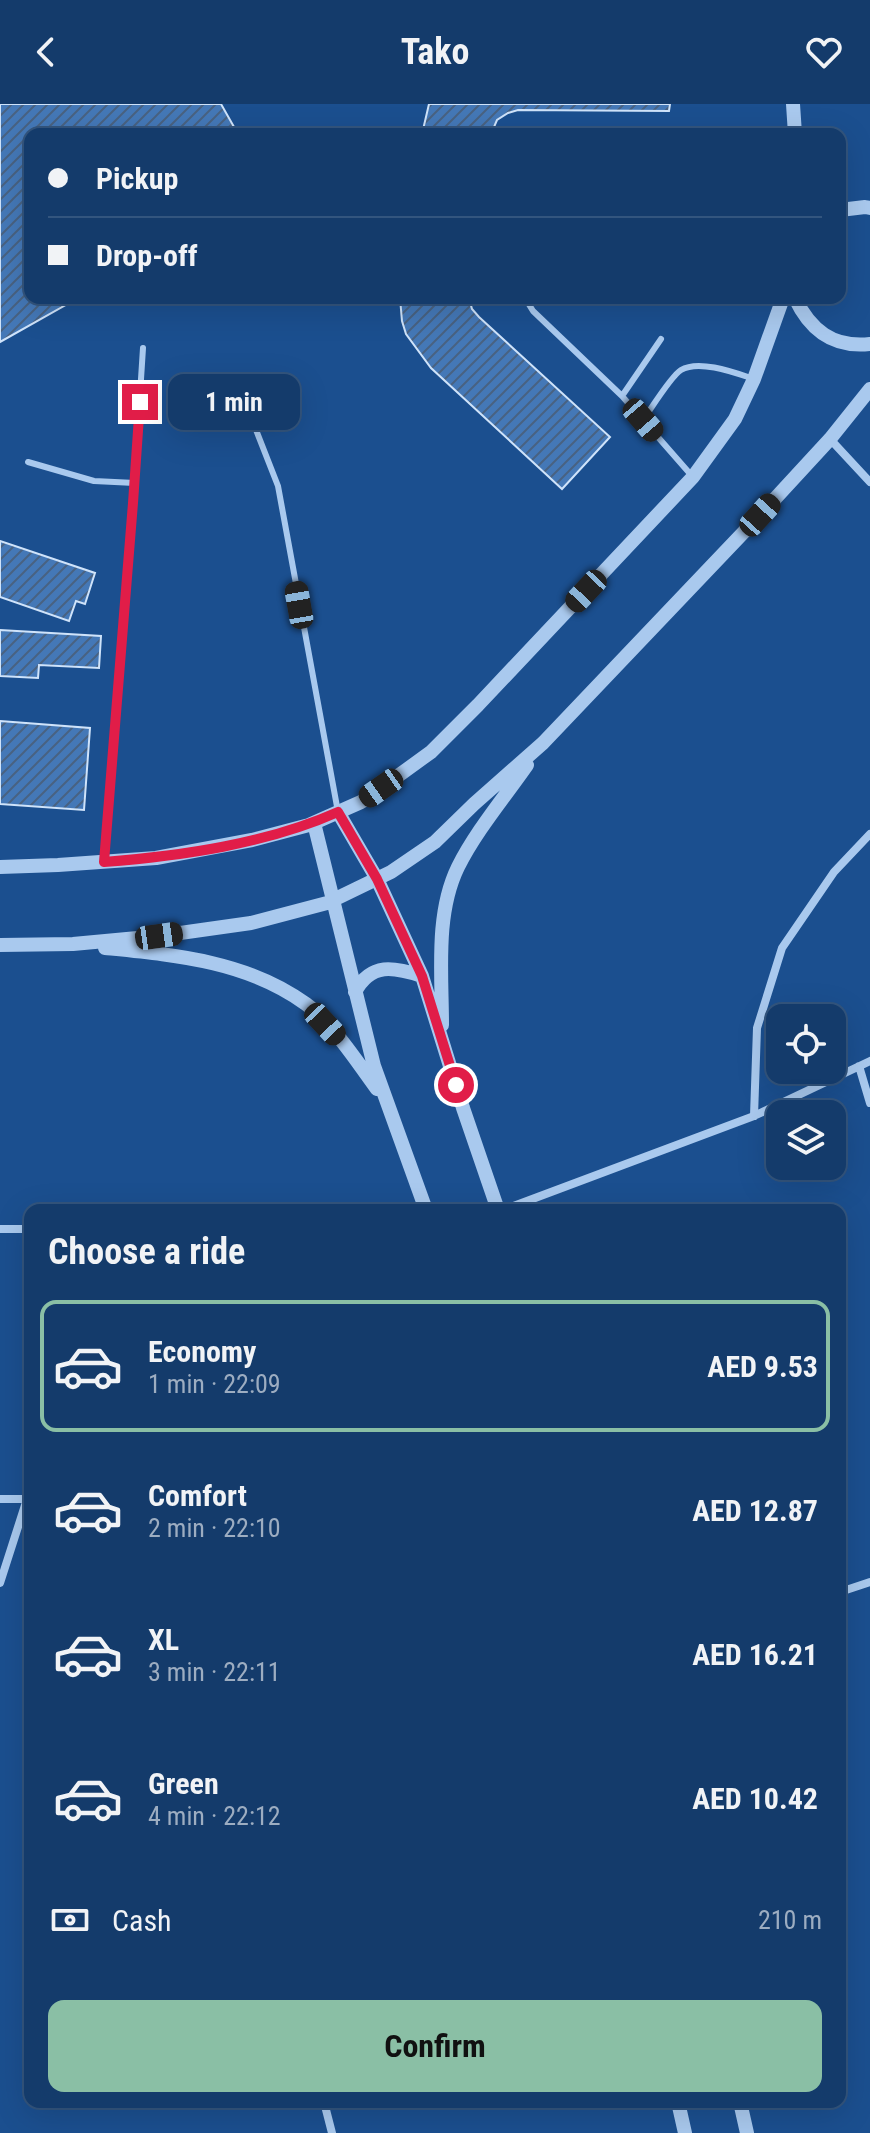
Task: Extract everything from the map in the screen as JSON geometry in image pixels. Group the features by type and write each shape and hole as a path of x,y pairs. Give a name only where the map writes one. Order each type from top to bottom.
{"street":[{"path":"793,104 795,128"},
{"path":"846,209 870,208"},
{"path":"0,867 156,858 252,840 314,823 361,802 431,752 693,477 735,419 754,379 781,304"},
{"path":"798,304 803,315 818,331 837,342 858,346 870,344"},
{"path":"0,945 73,944 251,923 334,900 377,879 435,842 543,743 830,439 870,389"},
{"path":"830,439 870,482"},
{"path":"442,1038 443,934 447,902 457,869 473,841 543,743"},
{"path":"338,812 377,879 422,976 463,1108 499,1204"},
{"path":"314,823 374,1066 424,1204"},
{"path":"754,1116 757,1028 782,948 834,872 870,834"},
{"path":"73,944 171,954 223,965 265,979 308,1005 343,1042 387,1104"},
{"path":"355,992 363,977 377,971 390,969 422,976"},
{"path":"517,1204 754,1116 870,1061"},
{"path":"859,1066 870,1103"},
{"path":"0,1229 24,1229"},
{"path":"0,1499 24,1499"},
{"path":"0,1583 24,1513"},
{"path":"846,1590 870,1582"},
{"path":"326,2108 332,2133"},
{"path":"679,2108 685,2133"},
{"path":"741,2108 747,2133"}],"lane":[{"path":"529,304 622,396 693,477"},
{"path":"622,396 661,339"},
{"path":"104,862 143,348"},
{"path":"643,420 681,370 696,366 721,369 754,379"},
{"path":"249,412 278,486 338,812"},
{"path":"28,462 94,481 135,483"}],"building":[{"path":"0,104 221,104 235,128 24,128 24,304 67,304 0,342"},
{"path":"429,104 670,104 669,111 518,110 497,120 494,128 423,128"},
{"path":"401,304 471,304 479,317 610,437 562,489 431,368 406,334"},
{"path":"0,541 95,573 85,604 76,601 69,621 0,597"},
{"path":"0,630 101,636 99,668 39,665 38,678 0,676"},
{"path":"0,721 90,728 84,810 0,804"}],"route":[{"path":"140,402 104,862 156,858 252,840 309,825 338,812 377,879 422,976 456,1085"}]}
